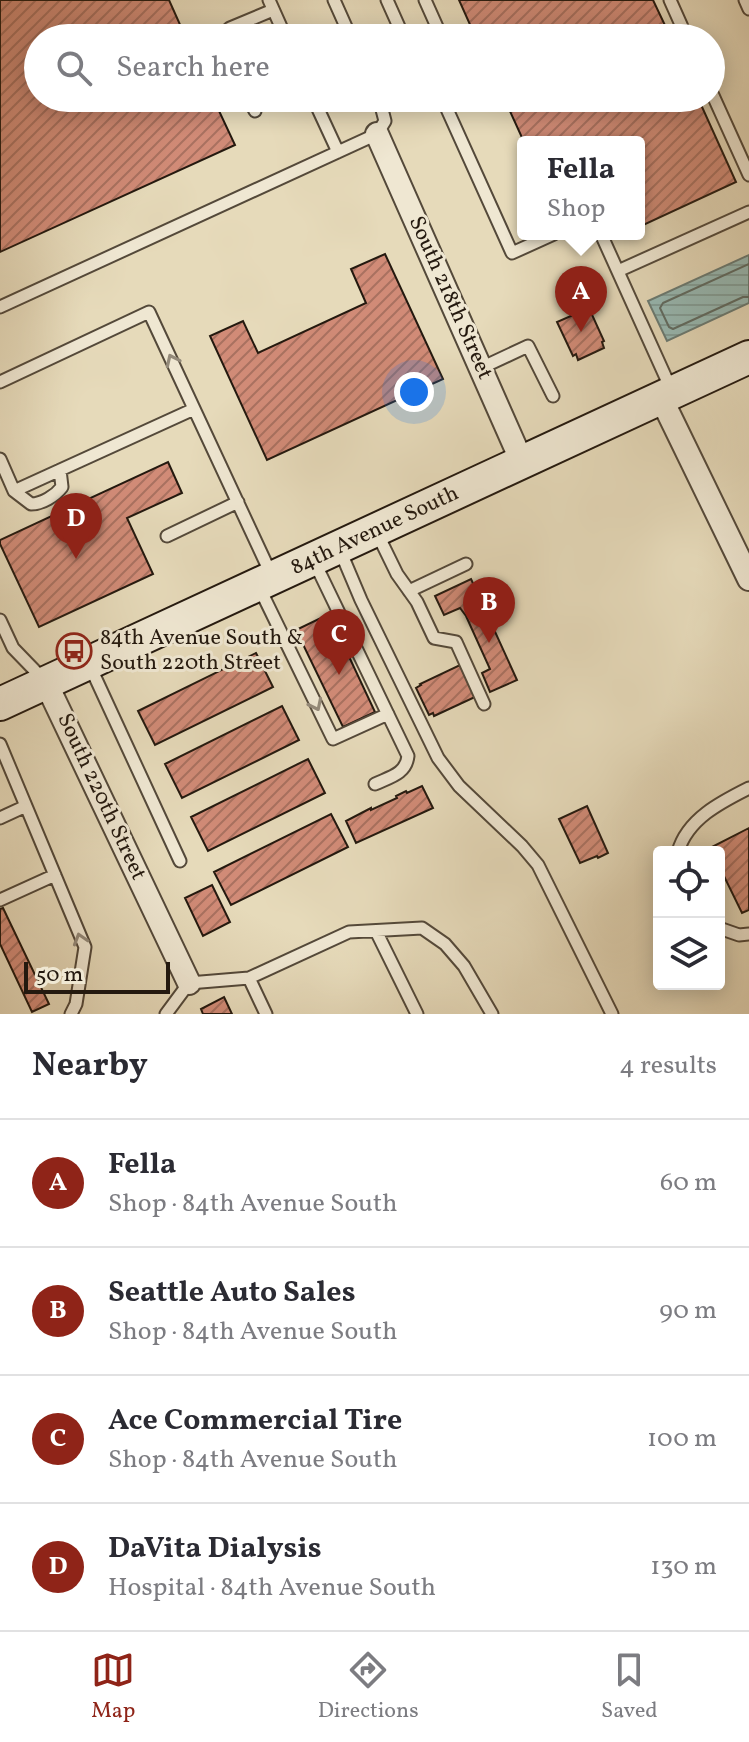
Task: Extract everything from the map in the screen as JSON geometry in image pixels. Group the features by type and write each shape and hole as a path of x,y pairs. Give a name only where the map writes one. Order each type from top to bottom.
{"main road":[{"name":"84th Avenue South","path":"0,704 749,357"}],"street":[{"name":"South 218th Street","path":"377,134 522,462"},
{"path":"667,396 749,579"},
{"name":"South 220th Street","path":"46,683 189,983"}],"lane":[{"path":"334,0 345,24"},
{"path":"387,0 398,24"},
{"path":"425,0 436,24"},
{"path":"670,0 681,24"},
{"path":"745,0 749,9"},
{"path":"237,24 271,5 280,24"},
{"path":"319,112 338,152"},
{"path":"0,307 377,134 385,121 383,112"},
{"path":"448,112 512,253 541,240"},
{"path":"720,112 749,175"},
{"path":"618,271 749,212"},
{"path":"604,240 667,396"},
{"path":"0,382 149,312 238,502 266,581 333,739 388,714"},
{"path":"481,368 528,346 553,396"},
{"path":"14,491 194,409"},
{"path":"0,459 14,491 31,504 38,504 57,494 62,487 60,470"},
{"path":"167,536 238,502"},
{"path":"376,530 434,638 456,642 484,704"},
{"path":"326,553 388,714 408,756 402,772 375,784"},
{"path":"326,553 361,600 438,758 459,786 538,865 612,1014"},
{"path":"409,591 466,564"},
{"name":"South 220th Street","path":"0,620 13,648 46,683"},
{"path":"88,663 180,861"},
{"path":"0,744 85,947 76,1004 71,1014"},
{"path":"680,846 699,818 749,788"},
{"path":"0,818 26,806"},
{"path":"0,900 55,875"},
{"path":"166,1014 189,983 249,978 349,932 422,928 445,944 464,966 492,1014"},
{"path":"725,930 739,935 749,934"},
{"path":"376,931 417,1014"},
{"path":"249,978 266,1014"}],"water":[{"path":"749,255 749,303 667,341 648,301"}],"building":[{"path":"0,0 169,0 180,24 24,24 24,112 220,112 235,145 0,252"},
{"path":"459,0 653,0 664,24 470,24"},
{"path":"510,112 704,112 736,182 645,224 645,136 521,136"},
{"path":"385,254 443,379 267,460 210,336 243,321 258,353 366,303 351,269"},
{"path":"581,308 583,311 589,308 604,341 604,348 578,360 576,354 573,356 557,322"},
{"path":"168,462 182,493 127,518 153,574 39,627 0,540"},
{"path":"471,579 517,680 490,692 482,673 490,669 466,616 460,608 444,615 435,596"},
{"path":"329,614 375,712 343,727 296,630"},
{"path":"256,653 273,687 155,745 138,711"},
{"path":"460,665 475,697 434,716 433,713 429,715 416,688"},
{"path":"282,706 299,740 182,798 165,764"},
{"path":"308,759 325,793 208,851 191,817"},
{"path":"422,786 433,808 356,843 346,821"},
{"path":"587,806 608,853 580,863 559,819"},
{"path":"331,814 348,847 231,905 214,872"},
{"path":"749,828 749,910 742,913 725,878 725,846 714,846"},
{"path":"212,885 230,922 203,936 185,898"},
{"path":"3,908 49,1004 32,1012 0,944 0,909"},
{"path":"224,997 232,1014 203,1014 201,1009"}],"place":[{"name":"Fella","path":"581,332"},
{"name":"DaVita Dialysis","path":"76,559"},
{"name":"Seattle Auto Sales","path":"489,643"},
{"name":"84th Avenue South & South 220th Street","path":"74,651"},
{"name":"Ace Commercial Tire","path":"339,675"}]}
